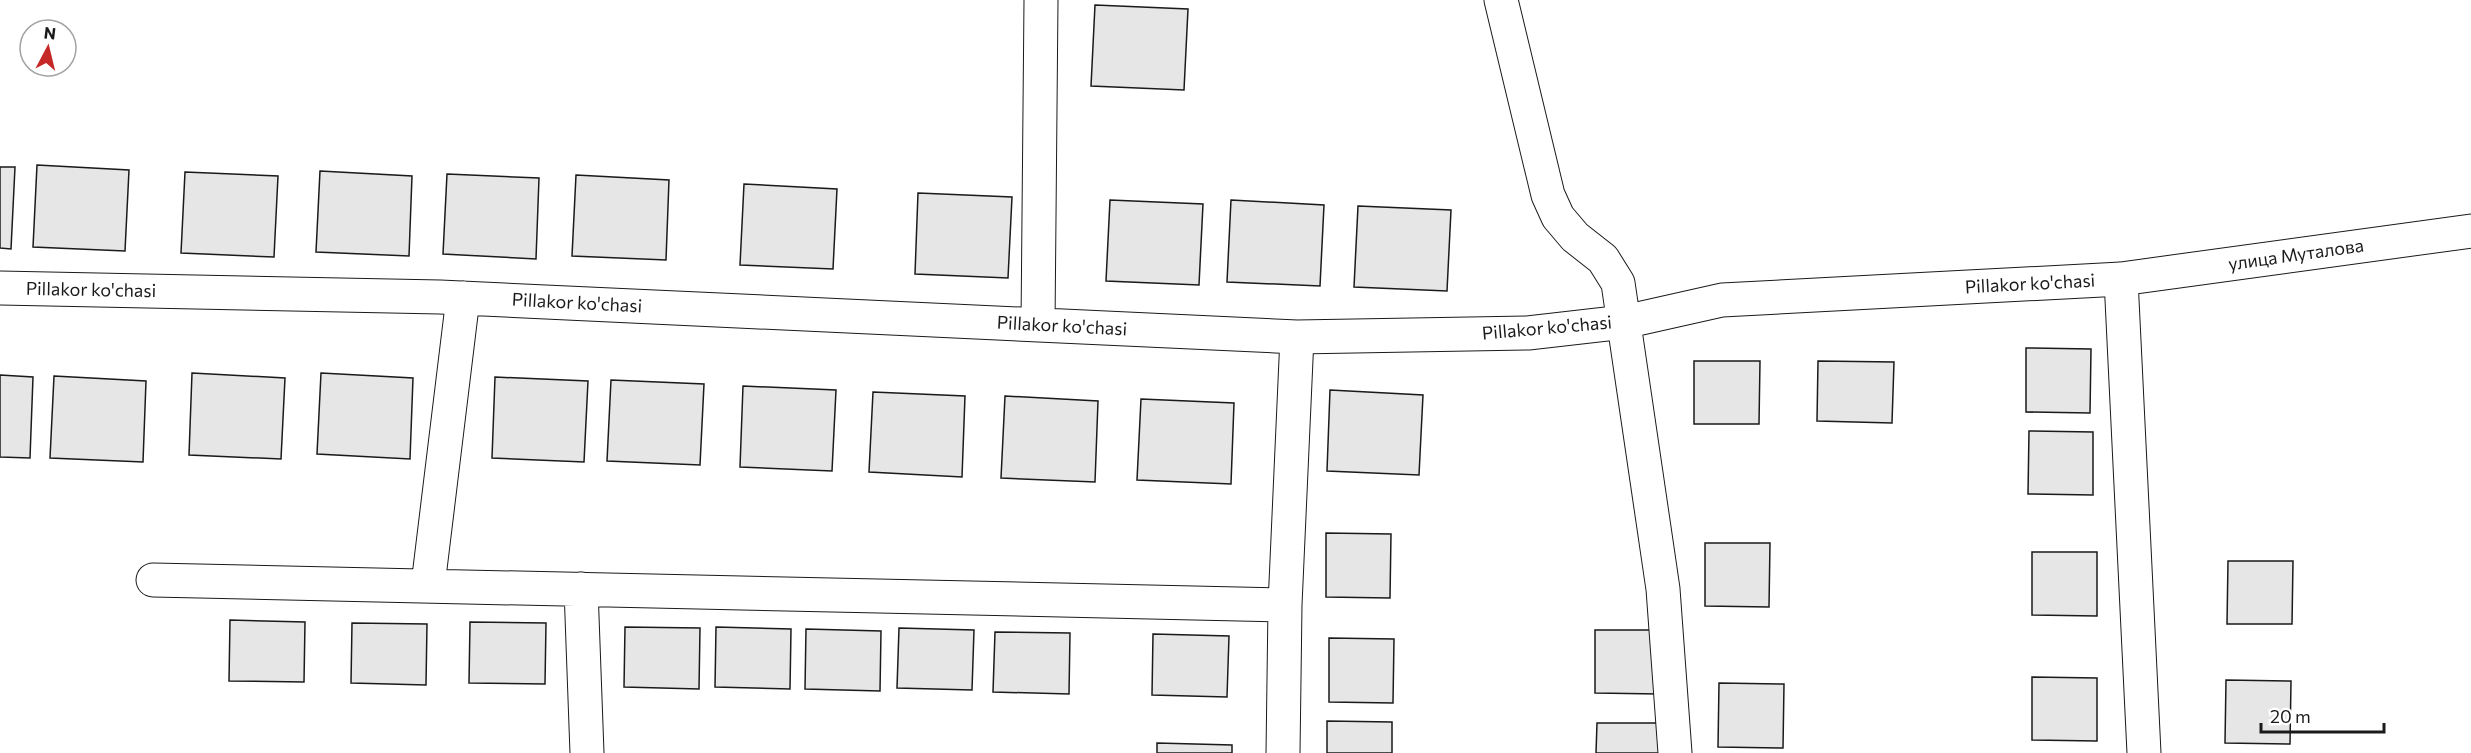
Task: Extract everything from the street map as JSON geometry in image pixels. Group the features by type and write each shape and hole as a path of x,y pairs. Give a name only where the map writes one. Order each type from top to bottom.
{"street":[{"path":"1038,325 1041,0"},
{"path":"1501,0 1548,195 1558,217 1575,237 1603,259 1618,283 1663,589 1675,753"},
{"name":"улица Муталова","path":"2121,279 2471,231"},
{"path":"2121,279 2144,753"},
{"name":"Pillakor ko'chasi","path":"0,288 463,298 1298,337 1528,333 1624,322 1722,300 2121,279"},
{"path":"428,585 463,298"},
{"path":"1283,753 1285,605 1298,337"},
{"path":"153,580 1285,605"},
{"path":"581,589 586,753"}],"building":[{"path":"1095,5 1188,9 1184,90 1091,86"},
{"path":"37,165 129,170 125,251 33,247"},
{"path":"0,167 15,167 11,249 0,248"},
{"path":"320,171 412,176 409,256 316,252"},
{"path":"185,172 278,176 274,257 181,253"},
{"path":"447,174 539,178 536,259 443,254"},
{"path":"576,175 669,180 666,260 572,256"},
{"path":"744,184 837,189 833,269 740,265"},
{"path":"918,193 1012,197 1008,278 915,274"},
{"path":"1110,200 1203,204 1199,285 1106,281"},
{"path":"1231,200 1324,205 1320,286 1227,282"},
{"path":"1358,206 1451,210 1447,291 1354,287"},
{"path":"2026,348 2091,349 2090,413 2026,412"},
{"path":"1694,361 1760,361 1759,424 1694,424"},
{"path":"1818,361 1894,362 1892,423 1817,421"},
{"path":"192,373 285,378 281,459 189,455"},
{"path":"321,373 413,378 410,459 317,454"},
{"path":"0,375 33,377 30,458 0,457"},
{"path":"54,376 146,381 143,462 50,458"},
{"path":"495,377 588,381 584,462 492,458"},
{"path":"611,380 704,384 700,465 607,461"},
{"path":"743,386 836,390 832,471 740,467"},
{"path":"1330,390 1423,395 1419,475 1327,471"},
{"path":"873,392 965,396 962,477 869,472"},
{"path":"1005,396 1098,401 1095,482 1001,478"},
{"path":"1141,399 1234,403 1231,484 1137,480"},
{"path":"2029,431 2093,432 2093,495 2028,494"},
{"path":"1326,533 1391,534 1390,598 1326,597"},
{"path":"1705,543 1770,543 1769,607 1705,606"},
{"path":"2032,552 2097,552 2097,616 2032,615"},
{"path":"2228,561 2293,561 2292,624 2227,624"},
{"path":"230,620 305,622 304,682 229,681"},
{"path":"470,622 546,623 545,684 469,683"},
{"path":"352,623 427,624 426,685 351,683"},
{"path":"625,627 700,628 699,689 624,687"},
{"path":"716,627 791,629 790,689 715,687"},
{"path":"899,628 974,630 972,690 897,688"},
{"path":"806,629 881,631 880,691 805,689"},
{"path":"1595,630 1660,630 1659,694 1595,693"},
{"path":"995,632 1070,633 1069,694 993,692"},
{"path":"1153,634 1229,636 1227,697 1152,695"},
{"path":"1329,638 1394,639 1393,703 1329,702"},
{"path":"2032,677 2097,678 2097,741 2032,740"},
{"path":"2226,680 2291,681 2290,744 2225,743"},
{"path":"1719,683 1784,684 1783,748 1718,747"},
{"path":"1327,721 1392,722 1392,753 1327,753"},
{"path":"1597,723 1661,723 1661,753 1596,753"},
{"path":"1157,743 1232,745 1232,753 1157,753"}]}
